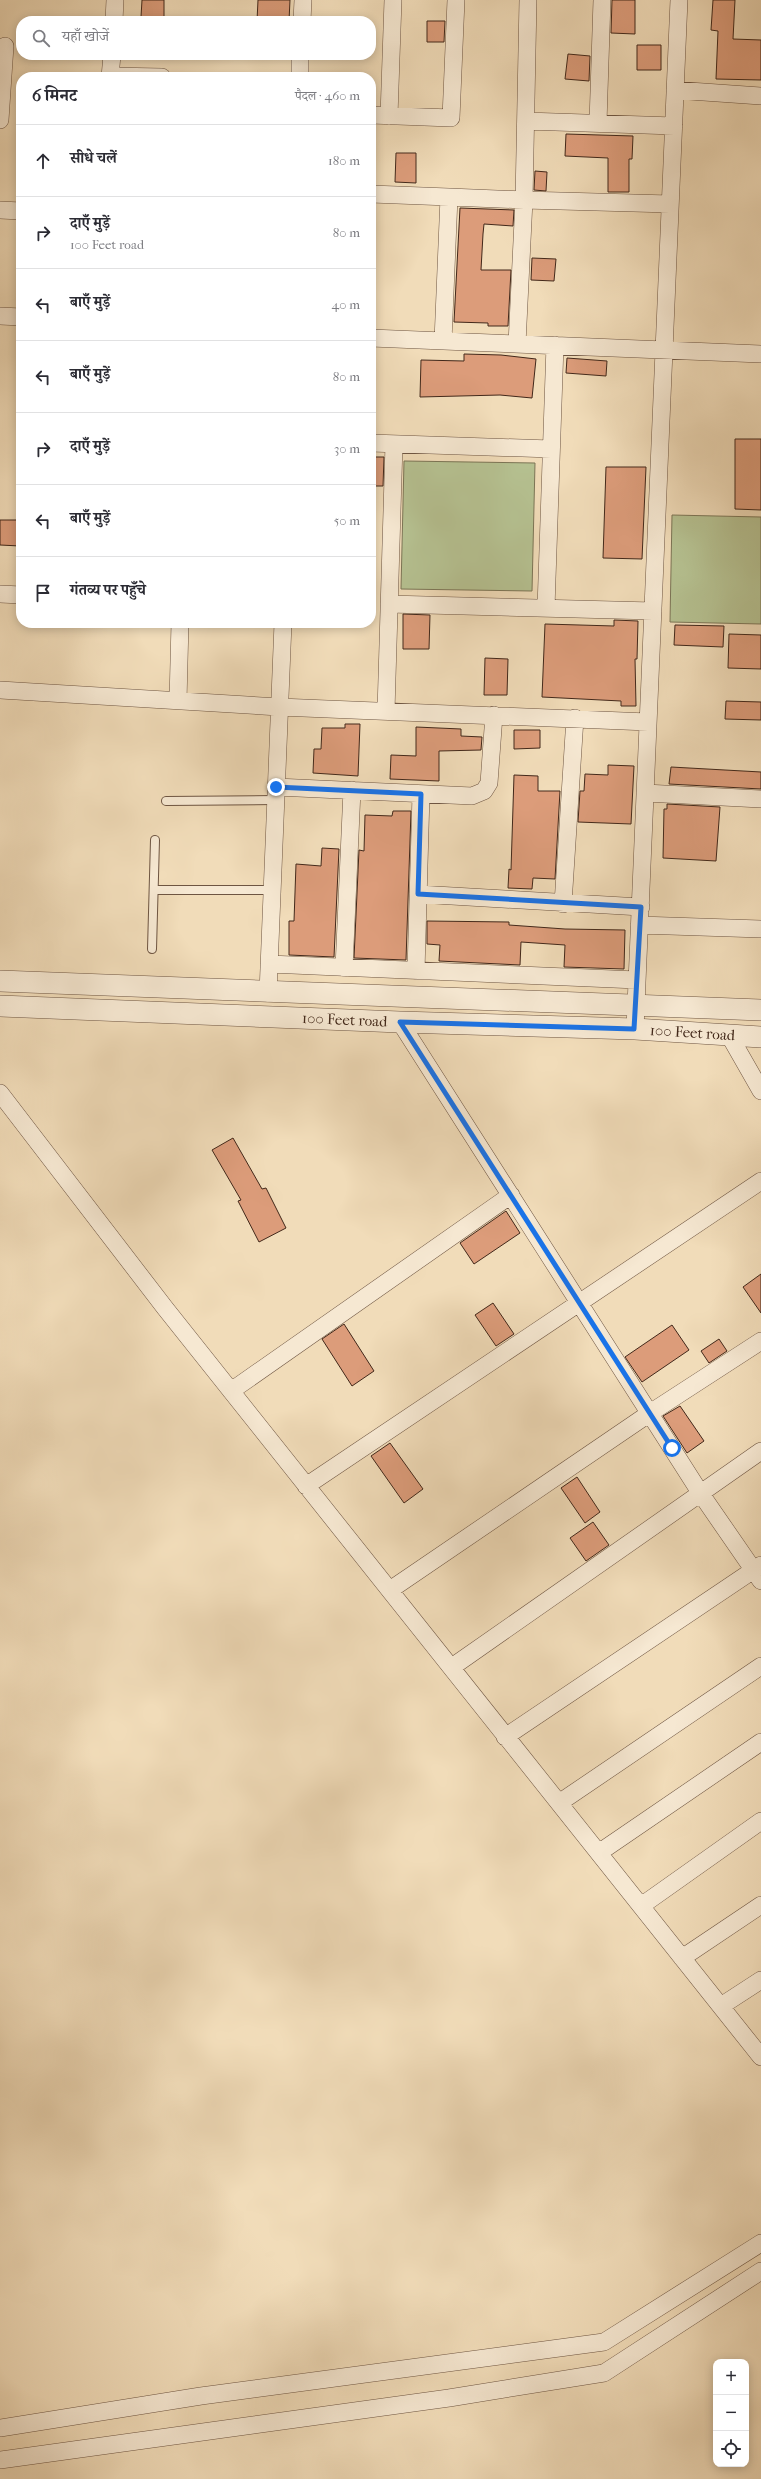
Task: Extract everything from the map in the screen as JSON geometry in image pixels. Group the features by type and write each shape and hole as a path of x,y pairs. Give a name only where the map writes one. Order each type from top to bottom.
{"street":[{"path":"114,16 115,0"},
{"path":"302,16 303,0"},
{"path":"389,116 393,0"},
{"path":"376,115 452,118 456,0"},
{"path":"517,344 524,200 528,0"},
{"path":"598,123 602,0"},
{"path":"634,1029 641,907 679,0"},
{"path":"0,120 5,46"},
{"path":"110,72 112,60"},
{"path":"300,60 300,72"},
{"path":"675,90 761,96"},
{"path":"526,120 674,126"},
{"path":"376,194 670,204"},
{"path":"443,341 449,197"},
{"path":"0,210 16,211"},
{"path":"0,316 16,317"},
{"path":"376,338 761,354"},
{"path":"546,608 555,345"},
{"path":"376,444 551,449"},
{"path":"386,711 394,444"},
{"path":"0,594 16,594"},
{"path":"389,604 653,611"},
{"path":"178,700 180,628"},
{"path":"268,993 282,628"},
{"path":"0,690 279,707 648,722"},
{"path":"276,793 352,790 472,796 484,791 489,783 494,715"},
{"path":"563,904 575,718"},
{"path":"344,968 352,790"},
{"path":"645,793 761,799"},
{"path":"416,971 421,794"},
{"path":"418,894 563,904 641,907"},
{"path":"639,925 761,929"},
{"path":"268,964 637,980"},
{"name":"100 Feet road","path":"0,981 196,987 268,993 636,1007 761,1010"},
{"name":"100 Feet road","path":"0,1006 400,1022 634,1029 761,1037"},
{"path":"400,1022 701,1494 758,1572 505,1737"},
{"path":"729,1035 761,1091"},
{"path":"0,1093 231,1391 452,1667 505,1737 600,1852 761,2057"},
{"path":"306,1486 580,1304 761,1181"},
{"path":"231,1391 511,1195"},
{"path":"390,1590 650,1413 761,1341"},
{"path":"452,1667 761,1451"},
{"path":"559,1803 761,1666"},
{"path":"600,1852 761,1742"},
{"path":"641,1906 761,1821"},
{"path":"682,1958 761,1905"},
{"path":"721,2006 761,1980"},
{"path":"0,2428 201,2396 604,2342 761,2242"},
{"path":"0,2460 449,2398 604,2373 761,2271"}],"lane":[{"path":"166,801 276,793"},
{"path":"152,949 154,840"},
{"path":"154,890 272,890"}],"green space":[{"path":"404,461 535,463 532,591 401,589"},
{"path":"672,515 761,517 761,624 670,622"}],"building":[{"path":"142,0 164,0 164,16 141,16"},
{"path":"258,0 290,0 289,16 257,16"},
{"path":"612,0 635,0 635,34 611,33"},
{"path":"713,0 735,0 733,39 761,40 761,80 716,79 718,31 711,30"},
{"path":"427,21 445,21 444,42 427,42"},
{"path":"637,45 661,45 661,70 637,70"},
{"path":"568,54 590,56 589,81 565,79"},
{"path":"566,134 633,136 632,159 629,159 629,192 608,192 608,158 565,156"},
{"path":"396,153 416,153 416,183 395,182"},
{"path":"535,171 547,172 546,191 534,190"},
{"path":"460,208 514,210 513,226 484,224 481,270 511,270 508,326 488,326 488,323 454,322"},
{"path":"532,258 556,259 554,281 531,280"},
{"path":"464,354 501,355 536,359 532,398 500,395 420,397 421,360 464,361"},
{"path":"567,358 607,361 606,376 566,373"},
{"path":"735,439 761,439 761,510 735,509"},
{"path":"376,457 384,457 383,486 376,486"},
{"path":"606,467 646,467 642,559 603,558"},
{"path":"0,520 16,520 16,546 0,545"},
{"path":"403,614 430,615 429,649 403,649"},
{"path":"614,620 638,621 637,659 635,659 636,706 621,706 621,701 542,697 545,624 614,626"},
{"path":"675,625 724,626 723,647 674,645"},
{"path":"729,634 761,635 761,669 728,668"},
{"path":"485,658 508,659 507,695 484,695"},
{"path":"726,701 761,702 761,720 725,719"},
{"path":"345,724 360,724 358,776 313,773 314,749 321,749 322,728 345,728"},
{"path":"416,727 461,729 461,736 482,737 481,750 439,751 439,781 390,779 391,755 416,756"},
{"path":"514,730 540,730 540,748 514,749"},
{"path":"608,765 634,766 631,824 578,822 580,791 584,791 585,774 608,775"},
{"path":"671,767 761,772 761,789 669,784"},
{"path":"514,775 538,776 538,791 560,791 555,879 533,878 532,889 508,888 509,869 511,870"},
{"path":"667,804 720,807 716,861 663,858 664,809 667,809"},
{"path":"393,811 411,811 406,960 354,958 359,850 364,851 365,815 392,816"},
{"path":"322,848 339,849 334,957 289,955 289,921 294,921 296,864 321,866"},
{"path":"427,921 509,922 509,925 565,929 625,930 624,969 564,967 565,945 521,942 520,965 439,961 440,945 427,944"},
{"path":"233,1138 262,1189 266,1188 286,1228 259,1242 238,1201 241,1200 212,1150"},
{"path":"506,1211 520,1233 474,1264 460,1243"},
{"path":"761,1274 761,1313 743,1287"},
{"path":"493,1303 514,1334 496,1346 475,1315"},
{"path":"344,1324 374,1371 352,1386 322,1339"},
{"path":"672,1325 689,1350 642,1382 625,1357"},
{"path":"719,1339 727,1351 709,1363 701,1351"},
{"path":"680,1406 704,1441 687,1453 663,1416"},
{"path":"390,1443 423,1489 404,1503 371,1456"},
{"path":"577,1477 600,1512 585,1523 561,1488"},
{"path":"593,1522 609,1545 586,1561 570,1538"}],"route":[{"path":"276,787 421,794 418,894 563,904 641,907 634,1029 400,1022 672,1448"}]}
